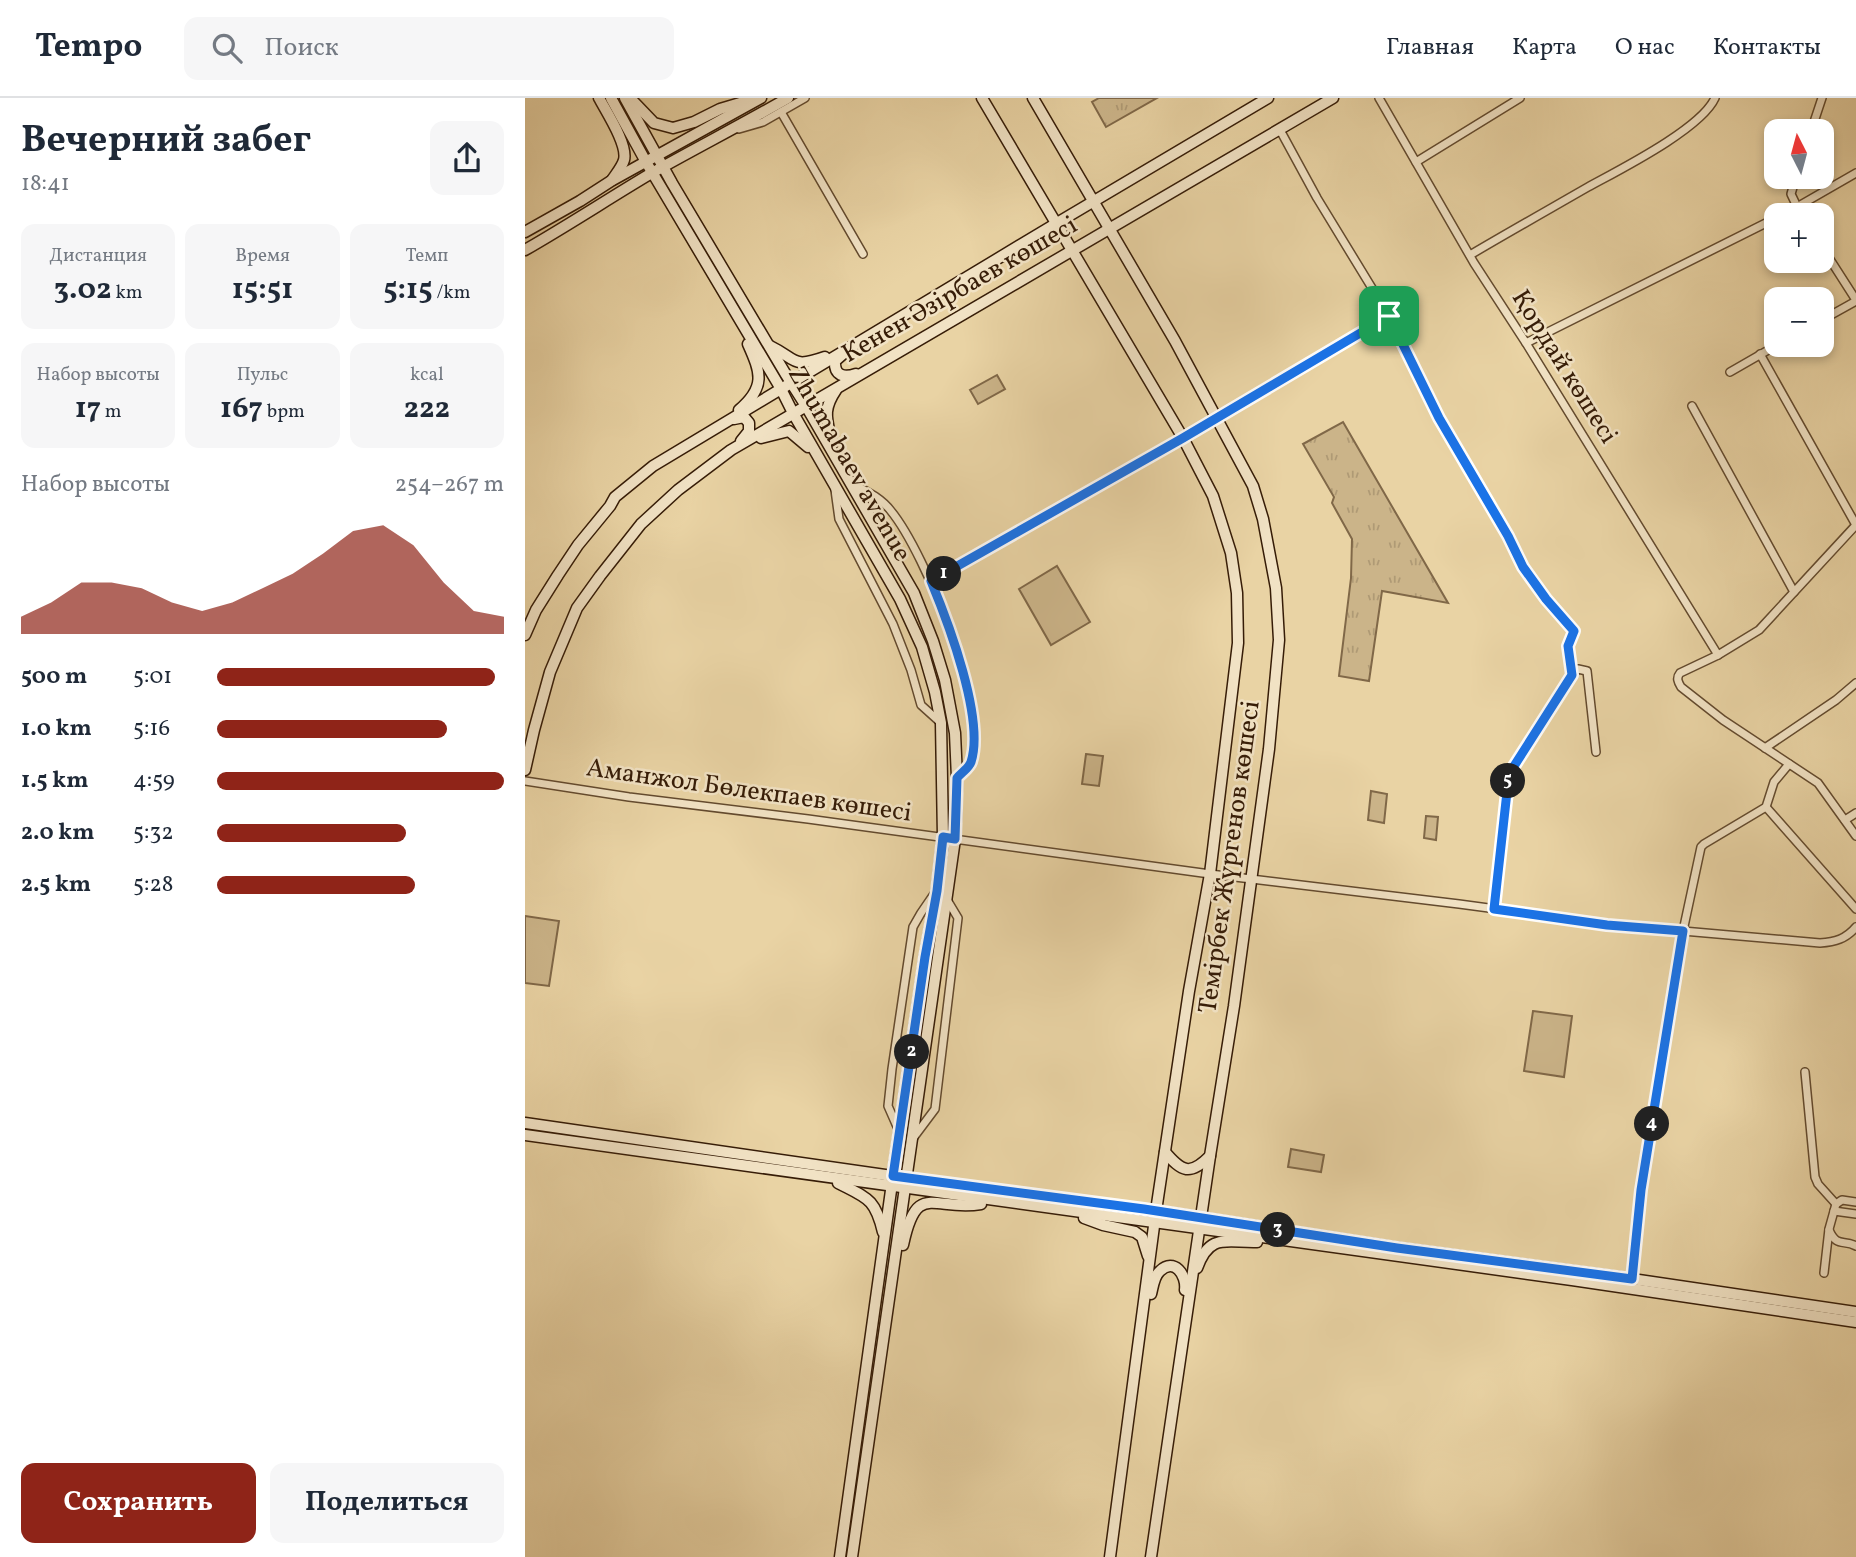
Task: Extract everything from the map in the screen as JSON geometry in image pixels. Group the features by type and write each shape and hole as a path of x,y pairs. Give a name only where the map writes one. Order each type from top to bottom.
{"street":[{"path":"599,98 623,142 625,154 624,163 611,181"},
{"name":"Zhumabaev avenue","path":"611,98 646,162 658,170 792,383 914,593 945,680 953,721 957,778 955,839 925,957 840,1557"},
{"path":"625,98 657,156 658,170"},
{"path":"630,98 654,123 673,128 694,122 720,109 759,98"},
{"path":"525,232 759,98"},
{"path":"525,250 658,170 788,98"},
{"path":"728,132 763,122 805,98"},
{"name":"Темірбек Жүргенов көшесі","path":"982,98 1183,438 1213,496 1231,553 1237,593 1238,643 1210,874 1189,991 1156,1211 1110,1557"},
{"name":"Темірбек Жүргенов көшесі","path":"1033,98 1175,341 1253,486 1263,519 1276,588 1279,639 1273,709 1234,1006 1151,1557"},
{"name":"Кенен Әзірбаев көшесі","path":"781,389 1268,98"},
{"path":"1310,113 1320,98"},
{"name":"Кенен Әзірбаев көшесі","path":"525,770 550,672 577,608 641,524 678,490 731,450 1333,98"},
{"name":"Қордай көшесі","path":"1379,98 1470,255 1718,655"},
{"path":"1416,162 1520,98"},
{"path":"1470,255 1654,150 1689,126 1712,105 1715,98"},
{"path":"1815,119 1822,98"},
{"path":"781,112 863,254"},
{"path":"1280,130 1317,198 1389,316 1429,398 1523,567 1574,631 1568,646 1572,675"},
{"path":"638,147 646,146 650,142"},
{"name":"Zhumabaev avenue","path":"658,170 732,306 900,600 922,647 935,692 941,723 941,894 912,1140 893,1270"},
{"path":"1812,203 1856,173"},
{"path":"1526,343 1764,224"},
{"path":"1834,266 1856,300 1834,313"},
{"path":"715,429 746,403 759,383 759,369 732,306"},
{"path":"931,581 1183,438 1389,316"},
{"path":"768,345 781,351 789,359 809,363 849,349"},
{"path":"849,349 835,360 835,370 839,375 845,377 874,367"},
{"path":"1730,372 1764,352"},
{"path":"1760,354 1856,525 1759,631 1680,673 1678,682 1723,720 1818,783 1856,836"},
{"path":"833,454 826,417 828,402 837,388"},
{"path":"525,635 535,610 550,587 615,497 653,466 781,389"},
{"path":"1692,406 1794,592"},
{"path":"730,420 744,417 750,423 746,437 731,450"},
{"path":"748,441 789,431 812,450 828,474"},
{"path":"849,482 876,496 893,513 931,581 953,637 971,711 974,738 970,764 957,778"},
{"path":"835,486 839,519 893,624 921,705 941,723"},
{"path":"1494,909 1509,774 1578,669 1587,671 1595,752"},
{"path":"1765,748 1836,700 1856,683"},
{"path":"1632,1279 1638,1214 1683,931 1701,847 1766,807 1774,782 1789,764"},
{"name":"Аманжол Бөлекпаев көшесі","path":"525,781 629,797 1607,925 1820,943 1842,939 1856,927"},
{"path":"1766,807 1856,909"},
{"path":"1845,820 1856,813"},
{"path":"900,1134 888,1106 913,927 921,913 941,894 958,918 935,1109 912,1140"},
{"path":"1805,1072 1815,1177 1835,1207 1856,1214"},
{"path":"525,1123 892,1182 1156,1211 1200,1224 1288,1242 1632,1279 1856,1312"},
{"path":"525,1136 829,1178 877,1179"},
{"path":"1165,1152 1175,1164 1187,1170 1195,1169 1210,1156"},
{"path":"829,1178 869,1199 879,1214 885,1237"},
{"path":"906,1183 995,1201 1155,1223 1200,1224 1397,1248 1572,1280 1856,1322"},
{"path":"1824,1273 1829,1230 1835,1207 1842,1200 1856,1202"},
{"path":"852,1557 893,1270 902,1252 908,1222 919,1205 929,1202 977,1205 995,1201"},
{"path":"1065,1210 1103,1225 1135,1232 1142,1237 1150,1262"},
{"path":"1829,1230 1838,1242 1856,1246"},
{"path":"1191,1279 1204,1252 1216,1242 1288,1242"},
{"path":"1138,1341 1146,1326 1158,1273 1165,1268 1177,1269 1184,1274 1186,1282 1178,1341 1181,1351"}],"green space":[{"path":"1099,98 1157,98 1106,127 1092,102"},
{"path":"997,375 1005,389 978,404 970,390"},
{"path":"1343,422 1448,603 1382,591 1369,681 1339,676 1351,578 1352,539 1332,503 1334,497 1303,444"},
{"path":"1057,566 1090,622 1051,645 1019,589"},
{"path":"1086,754 1103,756 1099,786 1082,784"},
{"path":"1371,791 1387,794 1384,823 1368,820"},
{"path":"1426,816 1438,817 1436,840 1424,838"},
{"path":"525,916 559,921 549,986 525,983"},
{"path":"1533,1011 1572,1016 1564,1077 1524,1071"},
{"path":"1291,1149 1324,1155 1321,1172 1288,1167"}],"route":[{"path":"1389,316 1439,418 1508,536 1523,567 1574,631 1568,646 1572,675 1509,774 1494,909 1607,925 1683,931 1641,1190 1632,1279 893,1176 943,837 955,839 957,778 970,764 974,738 968,694 953,637 931,581 1183,438 1389,316"}]}
